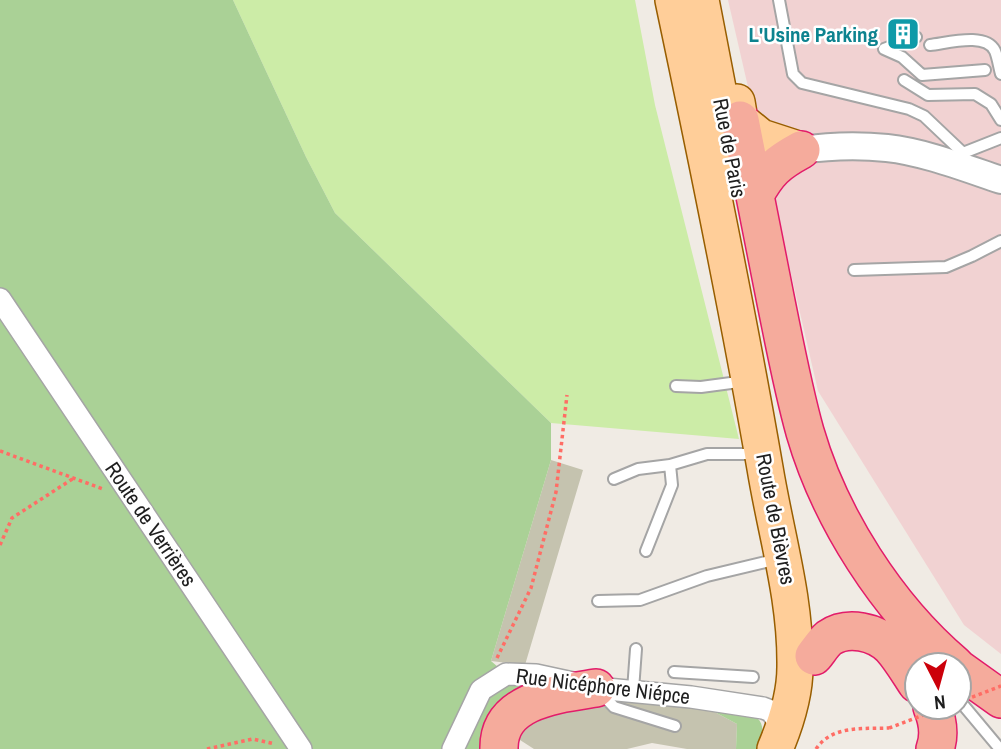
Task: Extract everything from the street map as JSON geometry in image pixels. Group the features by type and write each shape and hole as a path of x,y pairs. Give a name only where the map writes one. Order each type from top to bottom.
{"highway":[{"path":"740,120 793,383 820,473 854,543 909,629 921,635 939,651"},
{"path":"755,195 768,173 781,161 801,150"},
{"path":"814,656 830,638 851,631 872,634 892,649 903,664"},
{"path":"973,679 1001,699"},
{"path":"499,749 508,719 516,711 554,694 596,688"},
{"path":"934,749 937,721"}],"main road":[{"name":"Rue de Paris","path":"673,0 745,292"},
{"name":"Rue de Paris","path":"701,0 745,292"},
{"path":"716,0 740,120 761,138 801,150"},
{"name":"Route de Bièvres","path":"745,292 749,380 772,513 792,602 795,669 786,742"},
{"path":"745,292 809,590 814,656 810,696 786,742"}],"street":[{"path":"801,150 835,145 889,148 958,159 1001,180"},
{"name":"Route de Verrières","path":"0,299 135,500 293,748"},
{"name":"Rue Nicéphore Niépce","path":"453,749 481,690 506,674 536,675 596,688 691,696 763,708 771,712 786,742"}],"lane":[{"path":"779,0 793,74 802,83 909,108 924,116 958,159 1001,138"},
{"path":"916,37 884,48 902,57 922,75 985,70"},
{"path":"930,45 979,40 989,43 995,51 1001,74"},
{"path":"904,80 929,95 975,93 991,104 1001,120"},
{"path":"854,270 946,267 1001,241"},
{"path":"676,386 701,387 749,380"},
{"path":"614,479 638,469 670,465 707,454 747,452 762,455"},
{"path":"646,551 672,485 670,465"},
{"path":"598,601 640,600 707,576 784,558"},
{"path":"633,690 636,649"},
{"path":"674,671 753,677"},
{"path":"691,696 695,673"},
{"path":"596,688 614,707 675,726"},
{"path":"973,717 1000,749"}],"path":[{"path":"496,662 531,588 556,492 567,395"},
{"path":"0,451 135,500"},
{"path":"0,545 12,518 74,478"},
{"path":"973,696 1001,686"},
{"path":"816,749 836,732 890,728 908,721"},
{"path":"207,749 253,739 293,748"}],"shaded area":[{"path":"728,0 1001,0 1001,654 964,625 818,391"},
{"path":"551,460 583,470 525,665 491,661"},
{"path":"629,699 711,710 737,724 736,749 687,749 652,743 627,749 534,749 520,740 517,730 565,703"}],"green space":[{"path":"0,0 233,0 335,213 551,423 551,460 491,661 511,678 562,686 491,749 0,749"},
{"path":"233,0 635,0 655,105 739,439 551,423 335,213"},
{"path":"711,710 743,713 758,719 762,726 762,735 758,749 736,749 737,724"}],"place":[{"name":"L'Usine Parking","path":"903,34"}]}
